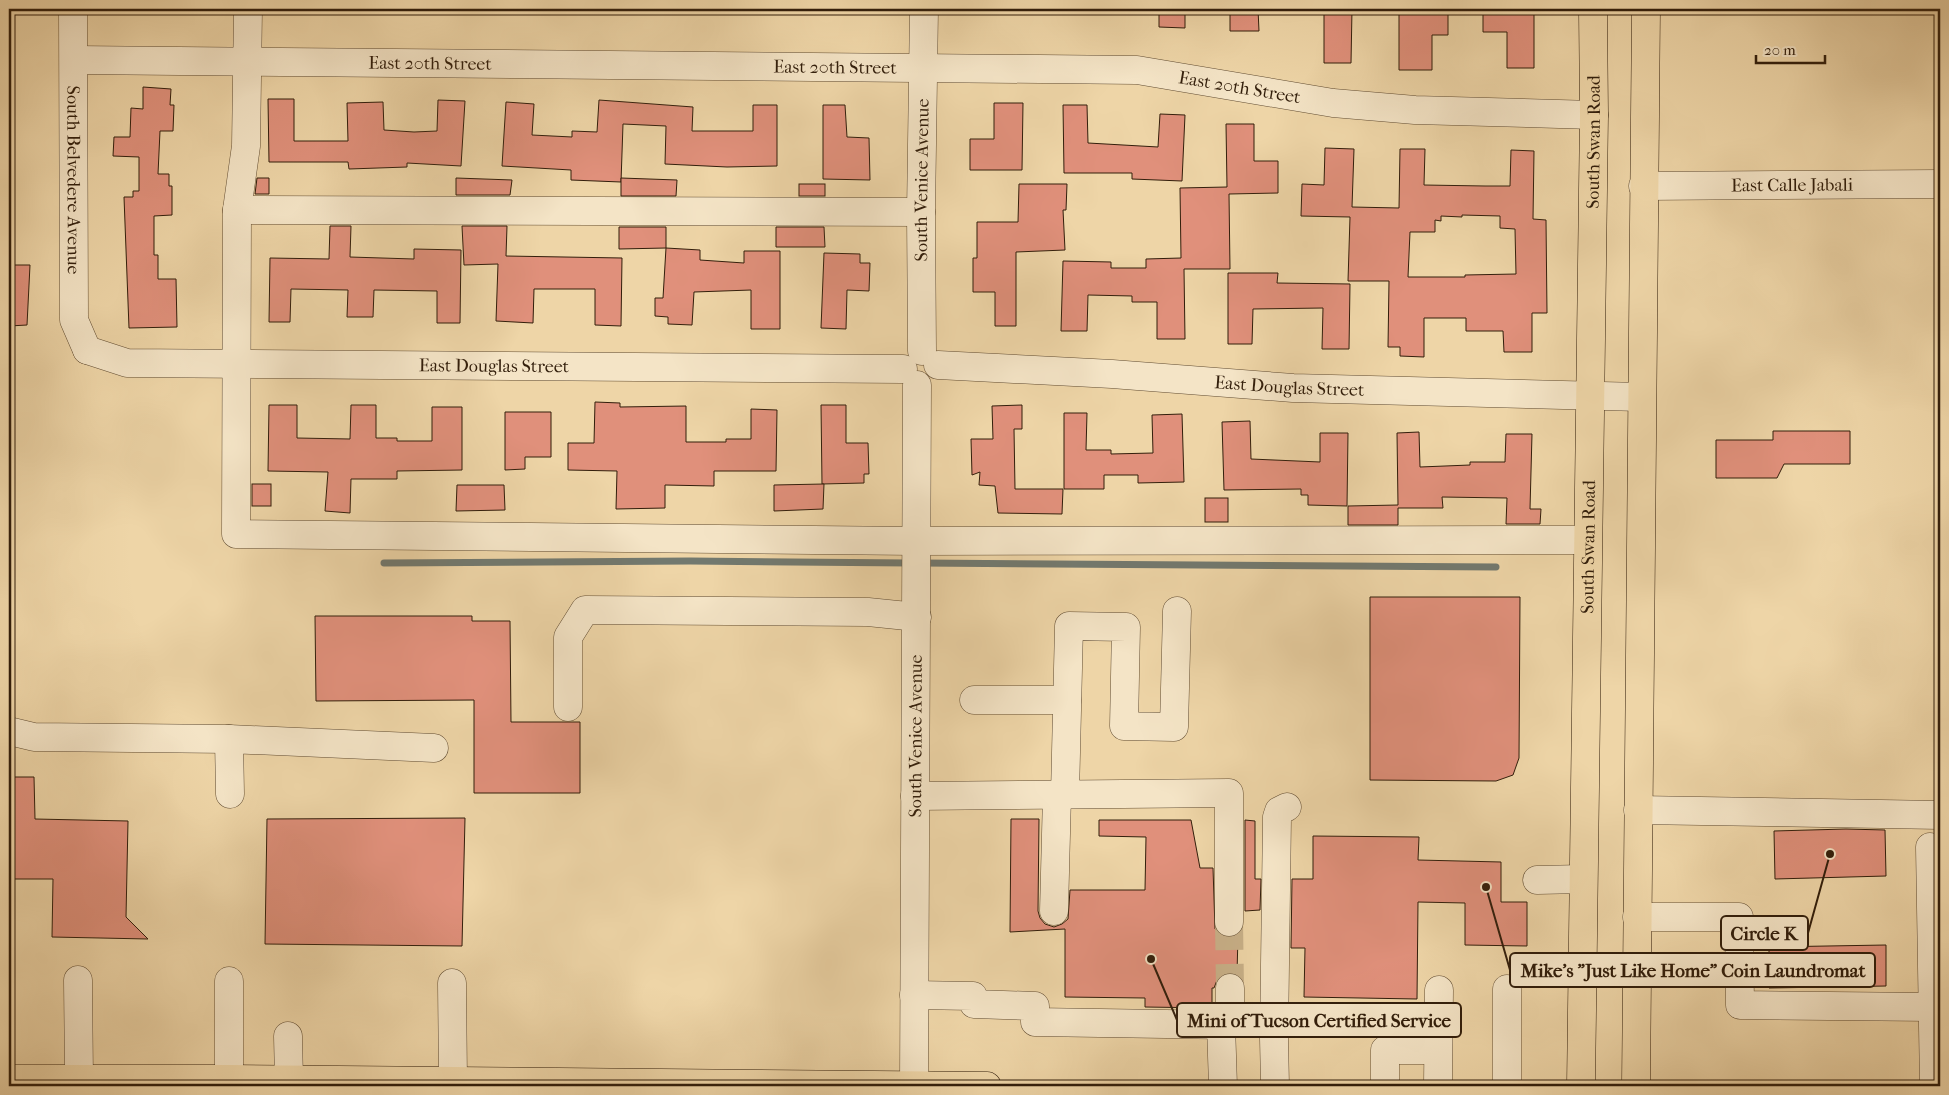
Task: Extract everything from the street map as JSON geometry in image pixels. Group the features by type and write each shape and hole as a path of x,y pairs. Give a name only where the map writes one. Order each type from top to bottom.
{"main road":[{"name":"South Swan Road","path":"1581,1086 1594,114 1593,9"},
{"path":"1636,1086 1642,186 1646,9"},
{"path":"9,1079 229,1083 289,1080 988,1086"}],"street":[{"name":"South Belvedere Avenue","path":"73,9 74,320 82,354"},
{"path":"248,9 249,62 246,146 237,210 236,534 916,541 1587,540"},
{"name":"South Venice Avenue","path":"914,1086 916,541 924,9"},
{"name":"East 20th Street","path":"74,60 1137,70 1333,104 1415,110 1594,114"},
{"name":"East Calle Jabali","path":"1642,186 1940,184"},
{"path":"237,210 921,212"},
{"name":"East Douglas Street","path":"82,354 127,363 920,367 1112,374 1293,388 1641,396"},
{"path":"568,707 568,637 585,610 868,612 917,617"},
{"path":"1054,911 1067,700 1069,626 1126,627 1124,726 1174,727 1177,611"},
{"path":"974,700 1067,700"},
{"path":"9,731 34,737 229,739 434,748"},
{"path":"229,739 230,794"},
{"path":"916,796 1230,793 1230,922"},
{"path":"1275,1086 1277,817 1279,811 1287,807"},
{"path":"1638,810 1940,815"},
{"path":"1930,847 1934,1086"},
{"path":"1537,880 1583,879"},
{"path":"1637,917 1739,917 1740,1005 1932,1007"},
{"path":"78,980 79,1079"},
{"path":"229,981 229,1083"},
{"path":"452,984 453,1081"},
{"path":"914,995 973,996 974,1004 1036,1006 1035,1022 1230,1025 1230,988"},
{"path":"1507,989 1507,1086"},
{"path":"1438,1086 1439,990"},
{"path":"1221,1025 1223,1086"},
{"path":"288,1036 289,1080"},
{"path":"1385,1086 1385,1050 1438,1050"}],"building":[{"path":"1159,9 1185,9 1185,28 1159,27"},
{"path":"1230,9 1258,9 1259,31 1230,31"},
{"path":"1324,9 1352,9 1351,63 1324,63"},
{"path":"1399,9 1448,9 1448,35 1432,35 1432,70 1399,70"},
{"path":"1483,9 1534,9 1534,68 1507,68 1507,32 1483,32"},
{"path":"143,87 171,89 170,105 174,105 173,131 160,131 158,174 169,174 169,186 172,186 172,215 154,216 154,255 158,255 158,279 176,279 177,327 129,328 124,197 133,197 133,191 139,191 139,157 113,156 114,137 130,137 131,108 143,109"},
{"path":"268,99 294,99 294,141 348,141 347,103 383,102 384,130 414,132 437,131 438,100 465,101 461,166 407,163 407,167 349,169 348,162 269,162"},
{"path":"599,100 693,107 692,131 753,131 753,105 777,105 777,166 727,167 665,164 666,126 623,124 621,182 571,180 571,170 502,166 506,102 534,104 532,135 572,137 572,131 597,132"},
{"path":"994,103 1023,103 1022,170 970,170 970,139 994,139"},
{"path":"823,105 845,105 847,137 869,138 870,180 823,179"},
{"path":"1063,105 1087,105 1088,143 1158,147 1160,114 1185,115 1182,181 1132,179 1132,173 1064,173"},
{"path":"1226,124 1254,124 1254,161 1278,161 1278,193 1229,194 1230,269 1184,269 1185,339 1157,339 1157,302 1132,302 1132,296 1088,295 1087,331 1061,331 1063,261 1111,262 1111,268 1146,268 1146,259 1181,258 1180,188 1227,187"},
{"path":"1325,148 1354,149 1352,207 1399,208 1400,149 1425,149 1424,185 1485,186 1510,186 1511,150 1534,151 1533,219 1546,220 1547,313 1532,313 1532,352 1504,352 1503,331 1466,331 1466,318 1424,318 1424,357 1400,356 1400,347 1388,347 1389,281 1348,281 1350,217 1301,216 1302,184 1324,185","holes":["1441,216 1500,216 1500,228 1515,229 1516,274 1465,275 1465,277 1408,277 1410,232 1435,232 1435,220 1441,221"]},
{"path":"257,178 269,178 269,194 255,194"},
{"path":"456,178 512,180 510,195 456,195"},
{"path":"621,178 677,180 676,196 621,196"},
{"path":"799,184 825,184 825,196 799,196"},
{"path":"1019,184 1067,184 1066,210 1063,210 1065,250 1016,252 1016,326 995,326 995,292 973,292 973,258 977,258 977,222 1018,222"},
{"path":"330,226 351,226 350,257 414,259 414,249 461,250 460,323 437,323 437,291 374,290 373,317 347,317 348,290 291,289 290,322 269,322 270,258 329,259"},
{"path":"462,226 507,226 506,256 622,258 621,326 595,325 595,289 534,289 533,323 496,321 498,264 464,265"},
{"path":"619,227 666,227 666,248 619,249"},
{"path":"776,227 824,227 825,247 776,247"},
{"path":"666,248 700,250 700,260 744,263 744,251 780,251 780,329 751,329 751,290 694,292 692,325 668,324 668,317 655,316 655,298 663,298"},
{"path":"824,253 860,254 860,263 870,263 869,291 847,290 846,329 821,328"},
{"path":"9,265 30,265 27,325 9,326"},
{"path":"1228,273 1278,273 1277,283 1350,284 1349,349 1322,349 1323,308 1253,309 1252,344 1228,344"},
{"path":"595,402 620,403 620,407 686,406 686,442 726,442 726,439 751,439 751,409 777,410 776,471 714,471 714,486 665,485 665,508 616,509 617,471 568,470 568,443 594,443"},
{"path":"269,405 297,405 297,438 350,439 351,405 376,405 376,438 397,438 397,441 432,441 432,407 462,407 462,470 397,471 397,479 351,479 350,513 325,511 328,472 268,471"},
{"path":"821,405 846,405 846,443 868,443 869,474 864,474 864,483 822,484"},
{"path":"1022,405 1022,429 1014,429 1015,489 1063,489 1062,514 998,513 995,486 979,485 980,472 972,475 971,439 993,439 992,406"},
{"path":"505,412 551,412 551,457 525,457 525,469 505,470"},
{"path":"1064,413 1087,413 1086,450 1111,450 1111,454 1153,453 1152,415 1182,414 1184,482 1138,483 1138,475 1104,475 1104,489 1064,489"},
{"path":"1250,421 1251,459 1320,462 1320,433 1348,433 1347,506 1308,505 1308,495 1301,495 1301,489 1224,490 1222,422"},
{"path":"1773,431 1850,431 1850,464 1784,464 1777,478 1716,478 1716,440 1773,440"},
{"path":"1419,432 1420,467 1470,465 1470,462 1505,462 1506,434 1532,434 1530,509 1541,509 1540,524 1506,524 1507,498 1442,497 1443,508 1398,508 1398,525 1348,525 1348,506 1398,505 1397,433"},
{"path":"252,484 271,484 271,506 252,506"},
{"path":"824,484 823,509 774,511 774,485"},
{"path":"457,485 504,485 505,510 456,511"},
{"path":"1205,498 1228,498 1228,522 1205,522"},
{"path":"1370,597 1520,597 1519,758 1513,775 1496,781 1370,780"},
{"path":"315,616 472,616 472,621 510,621 511,722 580,722 580,793 474,793 474,700 316,701"},
{"path":"9,777 34,777 35,819 128,821 126,917 148,939 52,937 53,879 9,879"},
{"path":"465,818 462,946 265,944 267,819"},
{"path":"1011,819 1039,819 1038,911 1040,918 1045,924 1054,927 1068,919 1070,890 1145,890 1146,837 1099,836 1099,820 1191,820 1200,868 1213,868 1215,929 1221,935 1229,938 1238,935 1237,974 1230,972 1223,974 1217,980 1214,988 1212,988 1212,1008 1145,1007 1145,998 1065,997 1065,929 1010,932"},
{"path":"1245,820 1255,821 1255,879 1261,879 1260,910 1245,911"},
{"path":"1885,830 1886,876 1775,879 1774,831"},
{"path":"1313,836 1419,837 1418,860 1501,862 1501,902 1527,902 1527,946 1465,945 1465,903 1418,902 1417,999 1304,997 1305,948 1291,948 1292,879 1313,879"},
{"path":"1886,945 1886,986 1769,988 1769,947"}],"waterway":[{"path":"384,563 690,561 910,563"},
{"path":"921,563 1496,567"}],"tunnel":[{"path":"1229,922 1230,988"}],"place":[{"name":"Circle K","path":"1830,854"},
{"name":"Mike's \"Just Like Home\" Coin Laundromat","path":"1486,887"},
{"name":"Mini of Tucson Certified Service","path":"1151,959"}]}
